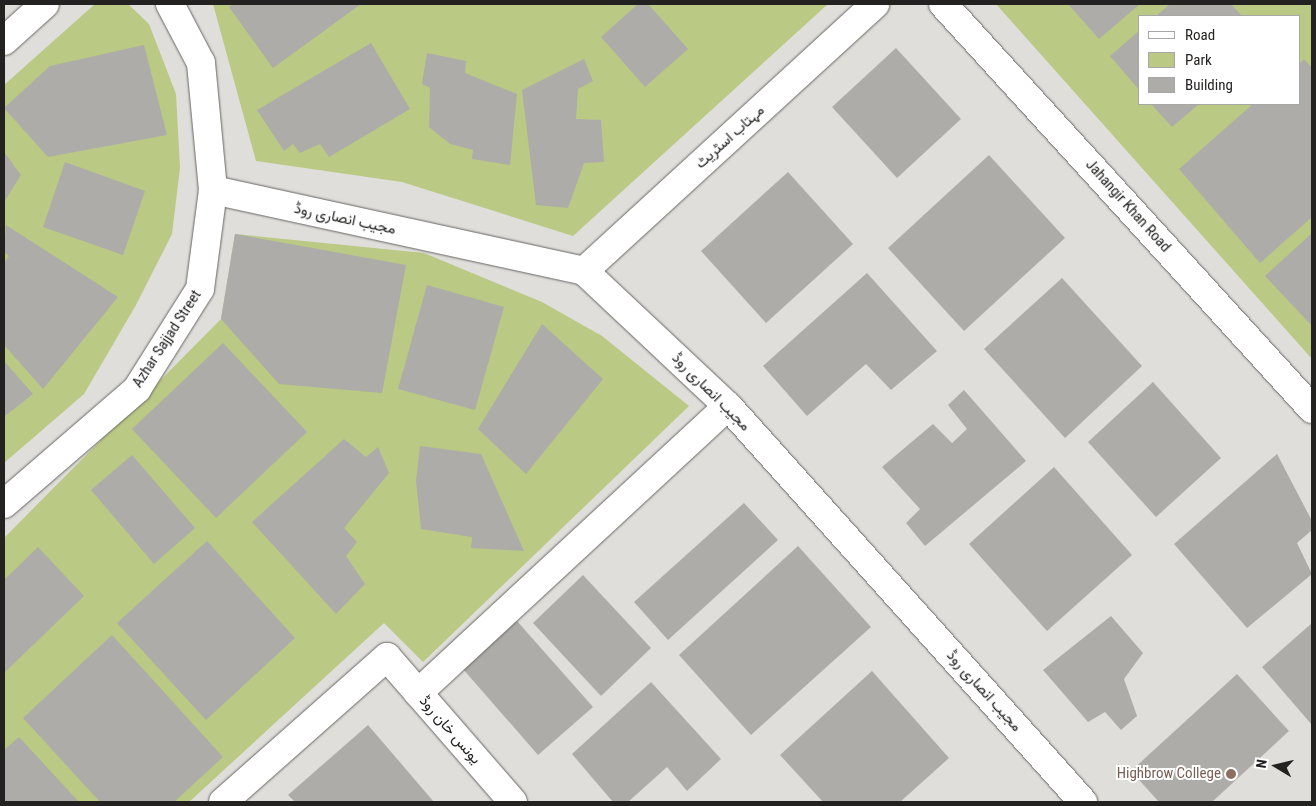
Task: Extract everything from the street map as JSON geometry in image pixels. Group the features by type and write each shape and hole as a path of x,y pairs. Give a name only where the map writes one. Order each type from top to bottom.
{"street":[{"path":"4,42 45,4"},
{"name":"Azhar Sajjad Street","path":"4,504 137,389 200,290 213,190 201,64 170,4"},
{"name":"مہتاب اسٹریٹ","path":"584,271 876,4"},
{"name":"Jahangir Khan Road","path":"943,4 1312,409"},
{"name":"مجیب انصاری روڈ","path":"213,190 584,271 728,406 1083,802"},
{"path":"418,693 728,406"},
{"name":"یونس خان روڈ","path":"222,802 387,657 512,802"}],"green space":[{"path":"95,4 128,4 149,24 176,94 180,168 172,234 136,305 84,394 4,463 4,85"},
{"path":"213,4 828,4 573,236 402,182 256,161"},
{"path":"996,4 1312,4 1312,359"},
{"path":"235,234 424,253 542,302 602,336 689,406 423,662 384,623 189,802 4,802 4,538 221,319"}],"building":[{"path":"233,4 361,4 273,68 229,7"},
{"path":"638,4 648,4 688,49 645,87 601,37"},
{"path":"1068,4 1140,4 1099,39"},
{"path":"1170,4 1231,4 1241,15 1157,15"},
{"path":"1138,32 1138,89 1110,56"},
{"path":"371,43 410,109 329,157 320,144 300,153 293,144 284,151 257,110"},
{"path":"144,45 167,135 48,157 4,108 50,66"},
{"path":"896,48 961,119 897,178 832,107"},
{"path":"427,53 466,61 465,73 517,94 510,165 472,159 473,150 450,144 429,127 430,88 422,84"},
{"path":"584,59 593,81 578,89 576,119 601,120 604,162 584,163 568,208 536,205 522,90"},
{"path":"1304,59 1312,68 1312,217 1260,263 1179,169 1252,105 1301,105 1301,62"},
{"path":"1152,105 1198,105 1172,127"},
{"path":"4,152 21,175 4,202"},
{"path":"989,155 1065,238 964,331 888,248"},
{"path":"65,162 145,191 123,255 43,227"},
{"path":"788,172 853,244 766,323 701,251"},
{"path":"6,225 118,297 43,389 4,345 4,263 9,256 4,252"},
{"path":"1312,233 1312,326 1265,276"},
{"path":"235,234 406,265 382,393 279,384 221,319"},
{"path":"867,273 937,351 891,390 866,364 807,416 763,366"},
{"path":"1062,278 1142,366 1065,438 984,349"},
{"path":"427,285 504,307 475,410 398,389"},
{"path":"542,324 603,379 526,474 478,429"},
{"path":"223,343 307,432 216,518 132,429"},
{"path":"4,361 33,394 4,417"},
{"path":"1153,382 1221,458 1156,517 1088,442"},
{"path":"964,390 1026,461 925,546 906,523 920,509 882,467 933,424 952,443 967,429 948,405"},
{"path":"344,439 366,457 378,447 389,473 344,528 357,542 346,556 365,584 336,614 252,522"},
{"path":"420,446 481,454 524,551 471,548 472,537 421,529 416,481"},
{"path":"1277,454 1312,521 1312,530 1297,543 1312,574 1247,628 1174,544"},
{"path":"132,455 195,528 154,564 91,490"},
{"path":"1054,467 1132,555 1047,631 969,544"},
{"path":"744,503 778,540 668,640 634,602"},
{"path":"207,541 295,638 206,720 117,623"},
{"path":"798,546 871,627 751,735 679,655"},
{"path":"38,547 84,596 4,673 4,580"},
{"path":"583,575 651,648 601,696 533,623"},
{"path":"1111,616 1143,653 1124,679 1137,716 1121,730 1105,712 1088,722 1043,670"},
{"path":"517,621 593,707 538,755 463,669"},
{"path":"1312,623 1312,725 1262,667"},
{"path":"112,635 223,757 174,802 100,802 23,718"},
{"path":"872,671 949,758 900,802 823,802 780,755"},
{"path":"1237,674 1289,731 1212,802 1159,802 1131,771"},
{"path":"651,682 721,759 687,791 667,767 628,802 613,802 572,754"},
{"path":"368,725 434,802 295,802 288,795"},
{"path":"19,737 79,802 4,802 4,750"}],"place":[{"name":"Highbrow College","path":"1231,774"}]}
